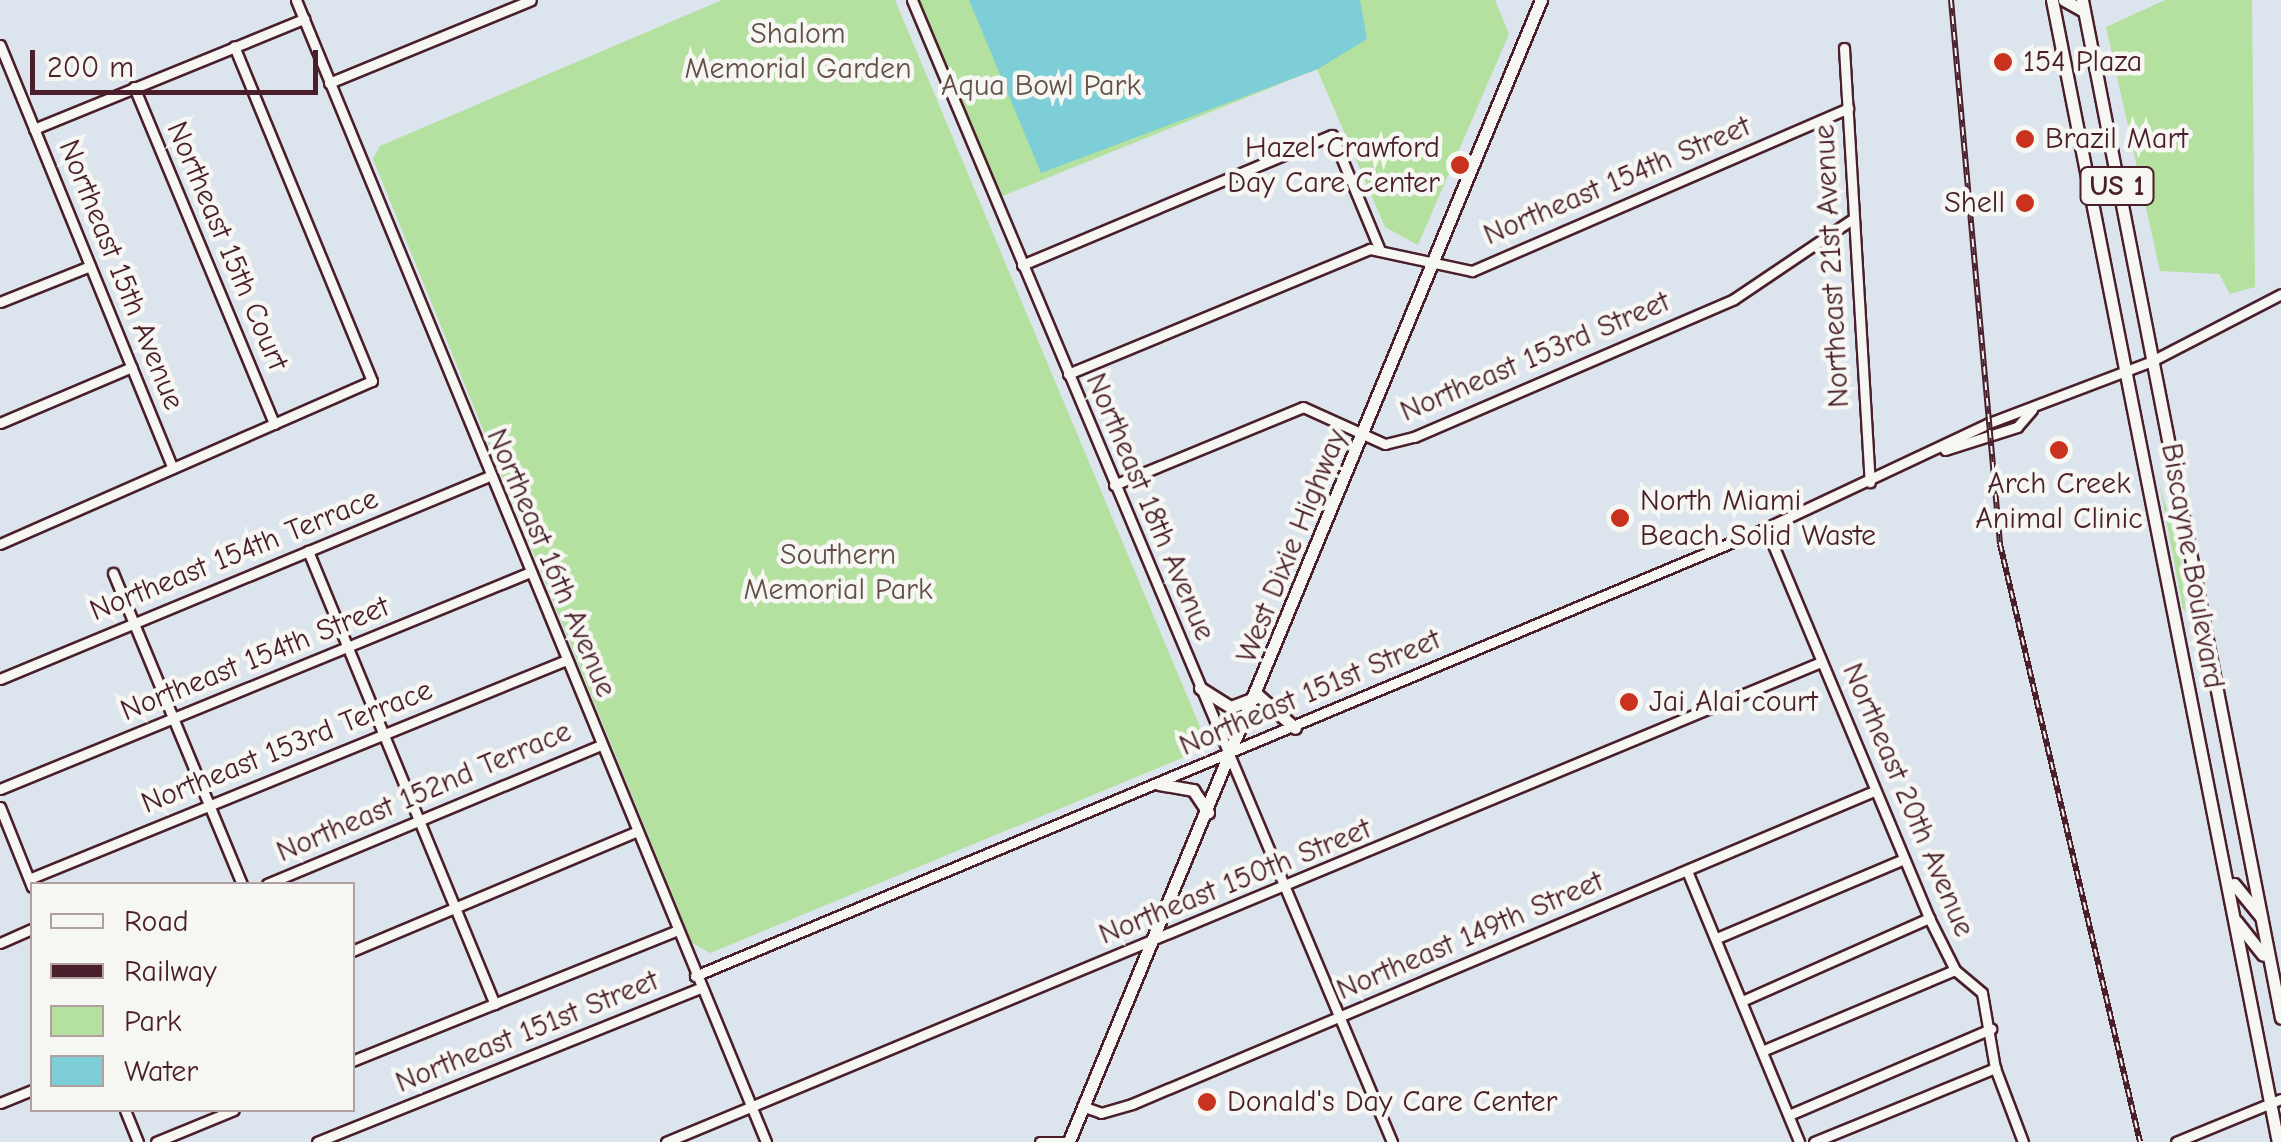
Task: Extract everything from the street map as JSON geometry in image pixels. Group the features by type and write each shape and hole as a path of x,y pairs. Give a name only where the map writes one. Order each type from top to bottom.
{"main road":[{"name":"West Dixie Highway","path":"1067,1142 1258,696 1541,0"},
{"name":"Biscayne Boulevard","path":"2052,0 2130,368 2236,921 2277,1102 2278,1142"},
{"path":"2064,0 2083,6"},
{"name":"Biscayne Boulevard","path":"2083,6 2281,1018"},
{"path":"2182,650 2205,644"},
{"path":"1200,688 1231,706 1258,696 1295,728"},
{"path":"1159,784 1193,790 1208,812"},
{"path":"2226,866 2260,917"},
{"path":"2236,921 2272,972"}],"street":[{"name":"Northeast 16th Avenue","path":"296,0 487,477 766,1142"},
{"path":"329,83 531,0"},
{"name":"Northeast 18th Avenue","path":"912,0 1200,688 1233,754 1392,1142"},
{"path":"34,129 304,19"},
{"name":"Northeast 15th Avenue","path":"0,45 173,468"},
{"path":"0,544 372,381 234,46"},
{"name":"Northeast 21st Avenue","path":"1844,48 1851,220 1870,482"},
{"name":"Northeast 15th Court","path":"134,87 274,424"},
{"name":"Northeast 154th Street","path":"1379,248 1432,266 1472,271 1848,108"},
{"path":"1022,265 1332,135 1379,248 1068,374"},
{"name":"Northeast 153rd Street","path":"1114,484 1304,406 1385,444 1414,438 1722,305 1851,220"},
{"path":"0,302 90,266"},
{"name":"Northeast 151st Street","path":"2266,308 2281,294"},
{"name":"Northeast 151st Street","path":"695,976 1295,728 1942,450 2017,427 2032,410 2152,361 2266,308 2281,306"},
{"path":"0,422 132,367"},
{"name":"Northeast 154th Terrace","path":"0,679 487,477"},
{"name":"Northeast 20th Avenue","path":"1766,528 1929,918 1955,970 1982,993 1995,1068 2023,1142"},
{"path":"308,551 495,1004"},
{"name":"Northeast 154th Street","path":"0,789 528,572"},
{"path":"113,573 241,882"},
{"name":"Northeast 153rd Terrace","path":"33,882 564,661"},
{"name":"Northeast 150th Street","path":"666,1142 1153,941 1288,890 1820,662"},
{"name":"Northeast 152nd Terrace","path":"272,882 601,745"},
{"name":"Northeast 149th Street","path":"1082,1107 1100,1113 1132,1104 1874,792"},
{"path":"0,807 31,882"},
{"path":"355,950 635,832"},
{"path":"1717,938 1904,859"},
{"path":"1686,871 1800,1142"},
{"path":"1742,1000 1929,918"},
{"path":"0,943 30,930"},
{"path":"355,1059 676,931"},
{"path":"1762,1051 1955,970"},
{"name":"Northeast 151st Street","path":"317,1142 700,988"},
{"path":"1788,1115 1991,1030"},
{"path":"1814,1142 1995,1068"},
{"path":"0,1104 30,1091"},
{"path":"2176,1142 2277,1102"},
{"path":"126,1112 138,1142"},
{"path":"156,1142 229,1112"},
{"path":"1040,1142 1067,1142"}],"green space":[{"name":"Southern Memorial Park","path":"722,0 895,0 1201,729 1192,754 710,953 692,943 373,159 380,146"},
{"name":"Aqua Bowl Park","path":"912,0 1495,0 1509,34 1418,245 1385,227 1317,69 995,199"},
{"path":"2165,0 2252,0 2255,287 2230,294 2219,274 2160,271 2106,27"},
{"path":"2159,481 2180,557 2186,612 2183,609"}],"water":[{"path":"969,0 1360,0 1367,39 1318,69 1041,173"}],"railway":[{"path":"1951,0 2000,544 2140,1142"}],"place":[{"name":"154 Plaza","path":"2003,62"},
{"name":"Brazil Mart","path":"2025,139"},
{"name":"Hazel Crawford Day Care Center","path":"1460,165"},
{"name":"Shell","path":"2025,203"},
{"name":"Arch Creek Animal Clinic","path":"2059,450"},
{"name":"North Miami Beach Solid Waste","path":"1620,518"},
{"name":"Jai Alai court","path":"1629,702"},
{"name":"Donald's Day Care Center","path":"1207,1102"}],"park label":[{"name":"Shalom Memorial Garden","path":"798,51"}]}
